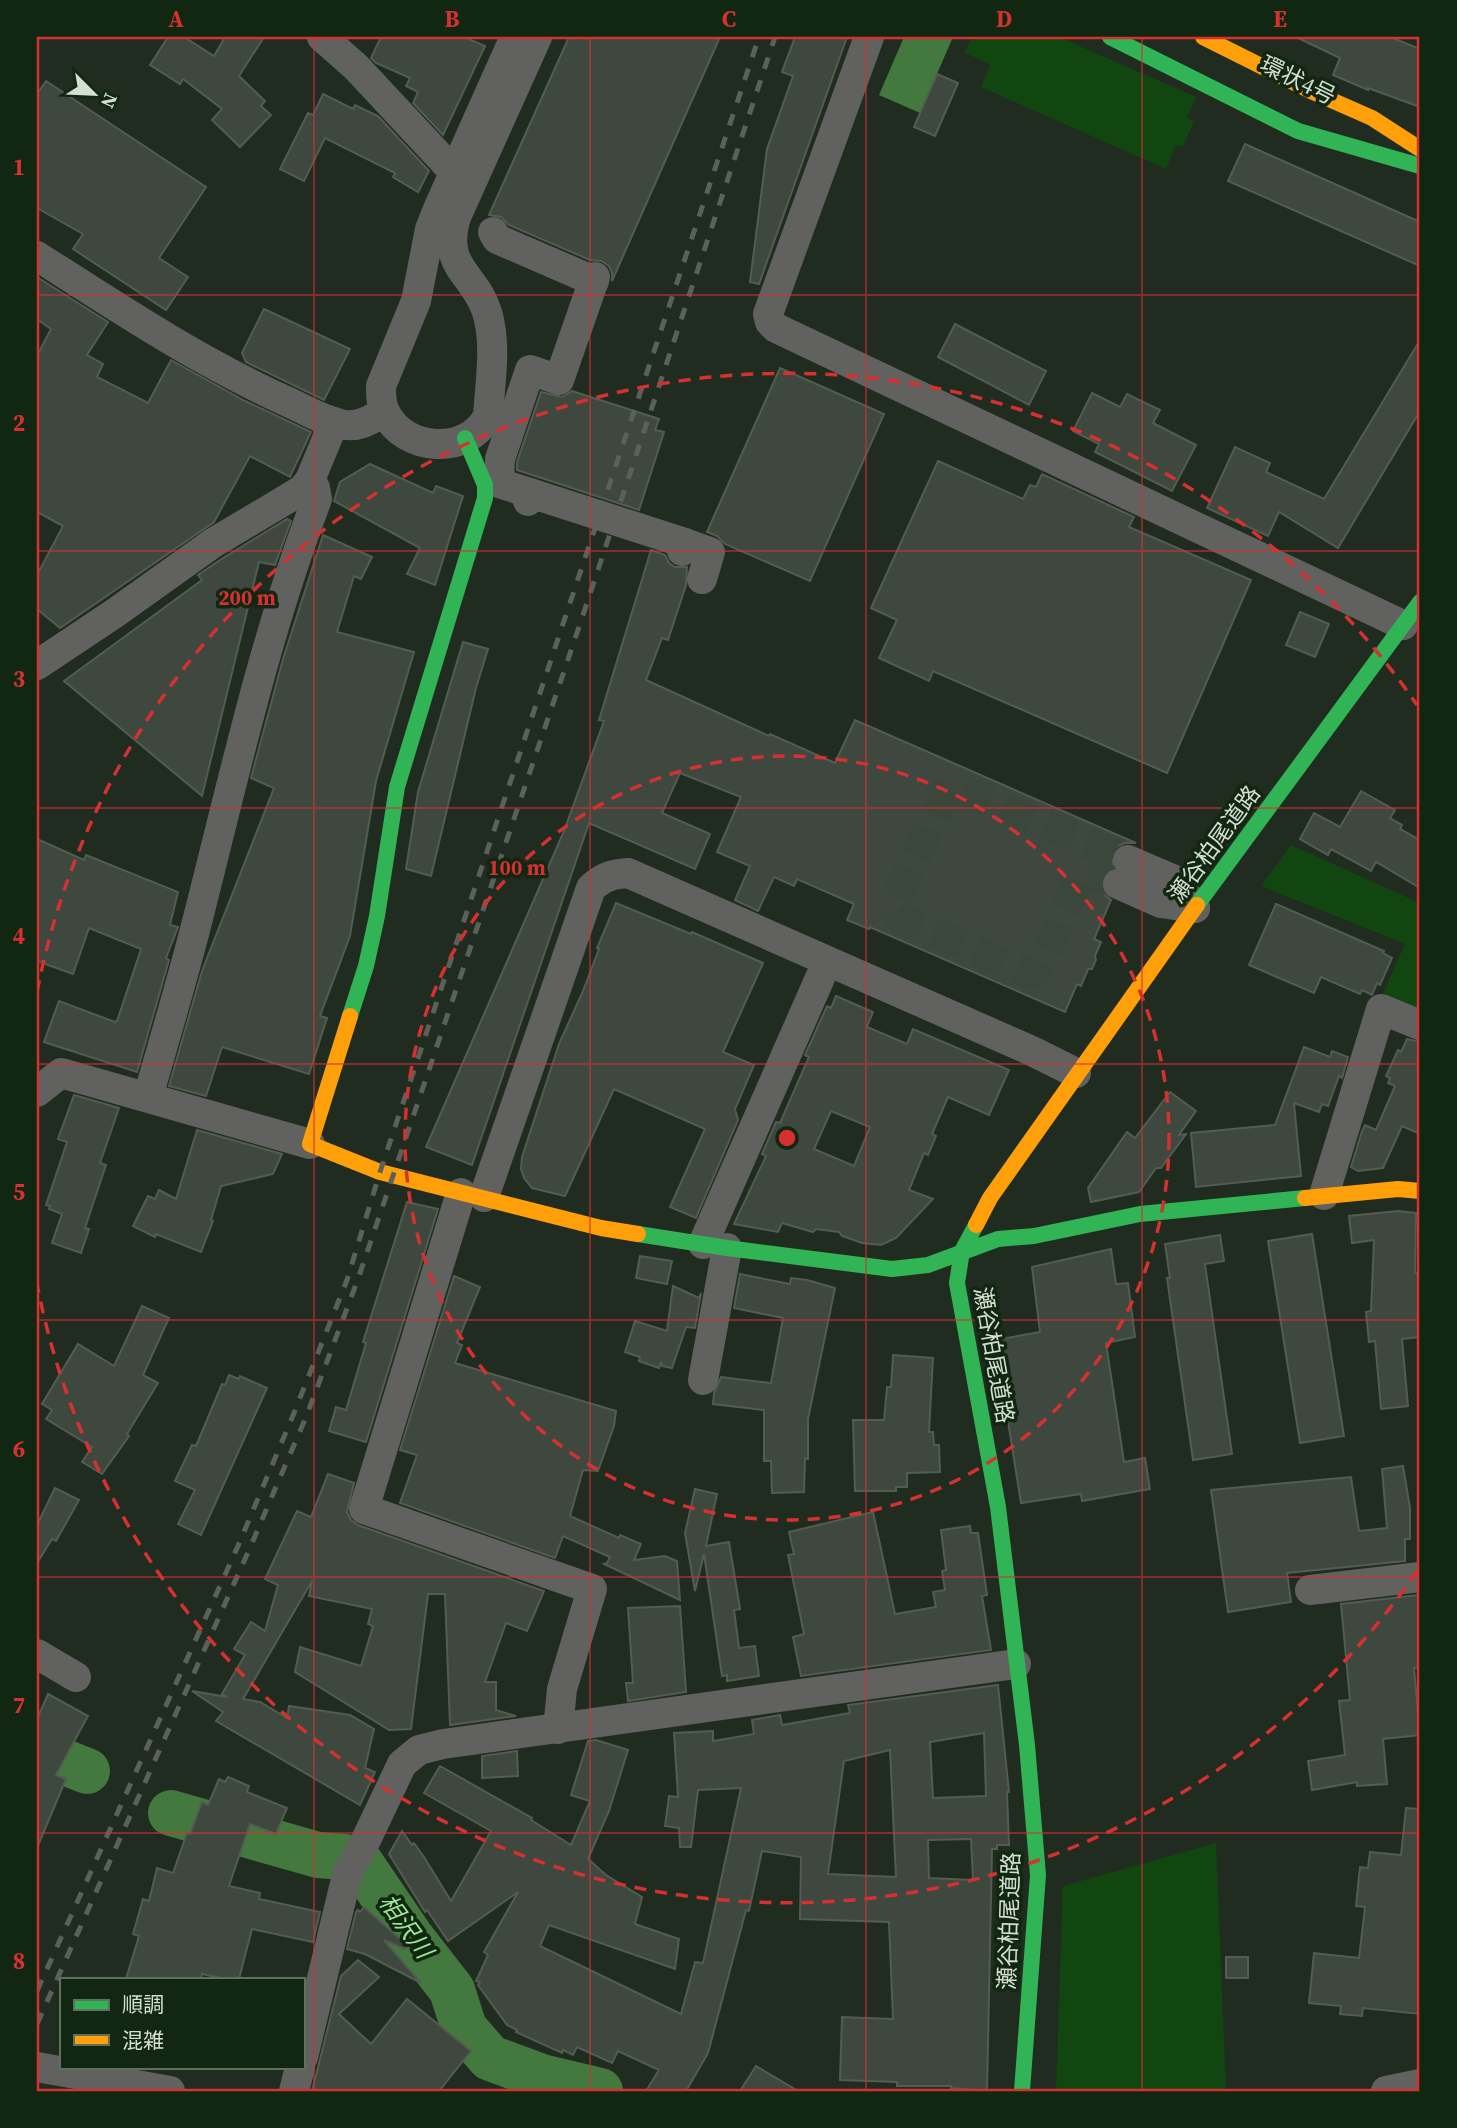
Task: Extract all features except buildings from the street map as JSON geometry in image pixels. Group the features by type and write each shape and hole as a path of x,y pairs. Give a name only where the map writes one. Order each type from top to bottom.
{"main road":[{"path":"1110,37 1298,131 1420,166"},
{"path":"1203,37 1372,118 1420,149"},
{"name":"環状4号","path":"1346,128 1420,159"},
{"path":"465,439 485,485 485,498 397,787 377,916 366,966 310,1144 380,1172 601,1228 892,1269 928,1265 999,1239 1034,1236 1140,1214 1324,1195 1398,1189 1420,1191"},
{"name":"瀬谷柏尾道路","path":"1022,2091 1038,1875 1027,1745 998,1507 957,1283 962,1251 990,1198 1076,1073 1412,614"}],"street":[{"path":"321,37 356,67 454,172"},
{"path":"515,37 430,229 416,300 381,386 381,400 391,422 417,440 434,445 465,439 484,424 488,416 492,342 486,310 455,259 452,232 456,217 537,37"},
{"path":"869,37 768,314 770,322 776,328 1412,614"},
{"path":"493,232 498,239 594,279 559,380 530,370 503,460 499,483 529,497 683,547 710,552 702,579"},
{"path":"37,256 166,338 223,370 334,422 355,425 385,412"},
{"path":"416,300 433,289 445,286 458,287 481,299"},
{"path":"37,666 213,544 302,490 310,481 334,422"},
{"path":"148,1097 198,919 271,635 291,568 317,499 315,488 310,481"},
{"path":"1123,872 1161,903 1195,908"},
{"path":"558,1729 562,1689 592,1589 364,1509 473,1195 592,888 603,877 628,873 1076,1073"},
{"path":"703,1380 715,1246 827,962"},
{"path":"1324,1195 1381,1009 1420,1025"},
{"path":"37,1093 61,1073 310,1144"},
{"path":"1310,1590 1420,1577"},
{"path":"37,1654 76,1677"},
{"path":"304,2053 354,1862 402,1764 419,1750 443,1744 1016,1664"},
{"path":"37,2067 170,2091"},
{"path":"294,2091 300,2068"},
{"path":"1386,2091 1420,2084"}],"shaded area":[{"path":"904,37 953,37 920,113 879,95"},
{"path":"972,37 1059,37 1196,97 1187,118 1194,121 1183,147 1176,145 1166,169 981,87 990,64 965,53"},
{"path":"1291,845 1420,903 1420,1017 1380,1000 1405,944 1261,886"},
{"path":"1216,1843 1226,2091 1056,2091 1063,1886"}],"waterway":[{"name":"相沢川","path":"37,1751 87,1771"},
{"name":"相沢川","path":"171,1813 318,1855 345,1857 361,1864 410,1936 452,1990 464,2028 490,2058 545,2078 600,2091"}],"tunnel":[{"path":"1118,884 1093,874 1080,878 1039,968 1034,973 1027,973 903,919 896,913 895,901 944,794 950,788 957,787 1128,860"}],"railway":[{"path":"37,1991 238,1546 347,1280 380,1172 759,37"},
{"path":"37,2024 249,1550 306,1417 357,1282 775,37"}],"traffic: fast":[{"path":"1110,37 1298,131 1420,166"},
{"path":"350,1016 366,966 377,916 397,787 485,498 485,485 465,438"},
{"path":"1197,905 1420,602"},
{"path":"638,1234 892,1269 928,1265 998,1239 1034,1236 1140,1214 1305,1198"},
{"path":"976,1225 962,1251 957,1283 998,1507 1027,1745 1038,1875 1022,2091"}],"traffic: slow":[{"path":"1203,37 1372,118 1420,149"},
{"path":"976,1225 990,1198 1197,905"},
{"path":"350,1016 310,1144 380,1172 601,1228 638,1234"},
{"path":"1305,1198 1398,1189 1420,1191"}]}
